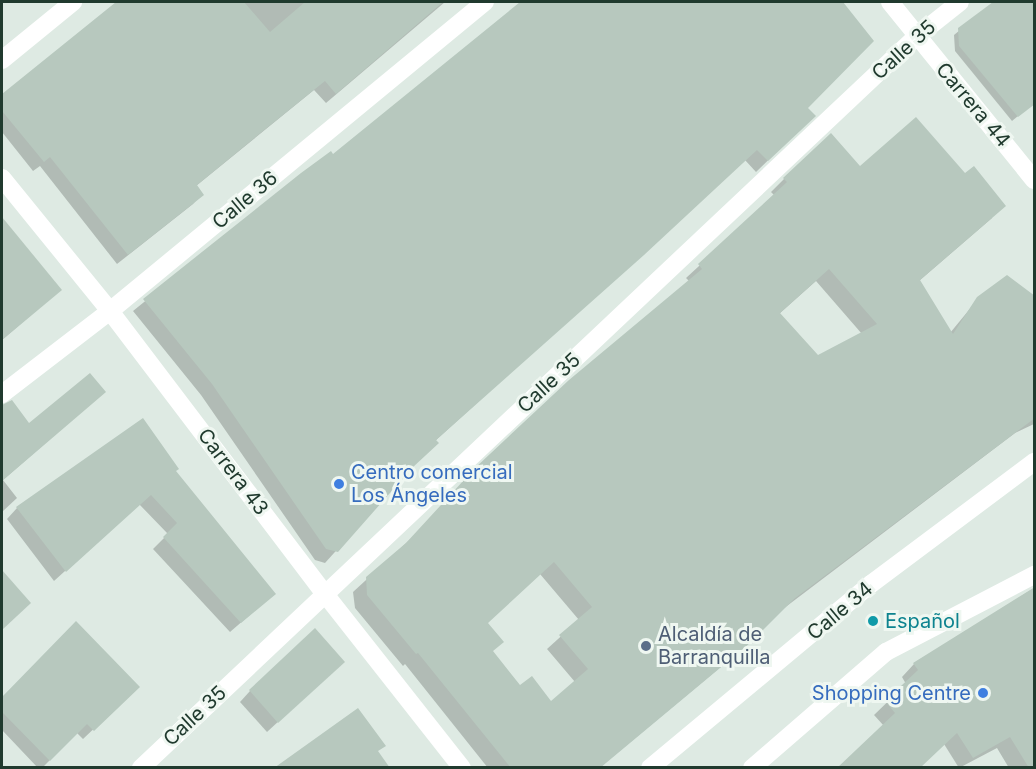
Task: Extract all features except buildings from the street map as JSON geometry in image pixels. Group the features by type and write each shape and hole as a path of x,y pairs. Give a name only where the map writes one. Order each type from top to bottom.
{"street":[{"path":"2,60 73,2"},
{"name":"Calle 36","path":"2,393 110,311 485,2"},
{"name":"Carrera 44","path":"890,2 916,37 1035,180"},
{"name":"Calle 35","path":"141,768 916,37 960,2"},
{"name":"Carrera 43","path":"2,178 110,311 325,594 462,768"},
{"name":"Calle 34","path":"650,768 871,584 1035,462"},
{"path":"752,768 886,652 1035,576"}],"place":[{"name":"Centro comercial Los Ángeles","path":"339,484"},
{"name":"Español","path":"873,621"},
{"name":"Alcaldía de Barranquilla","path":"646,646"},
{"name":"Shopping Centre","path":"983,693"}]}
